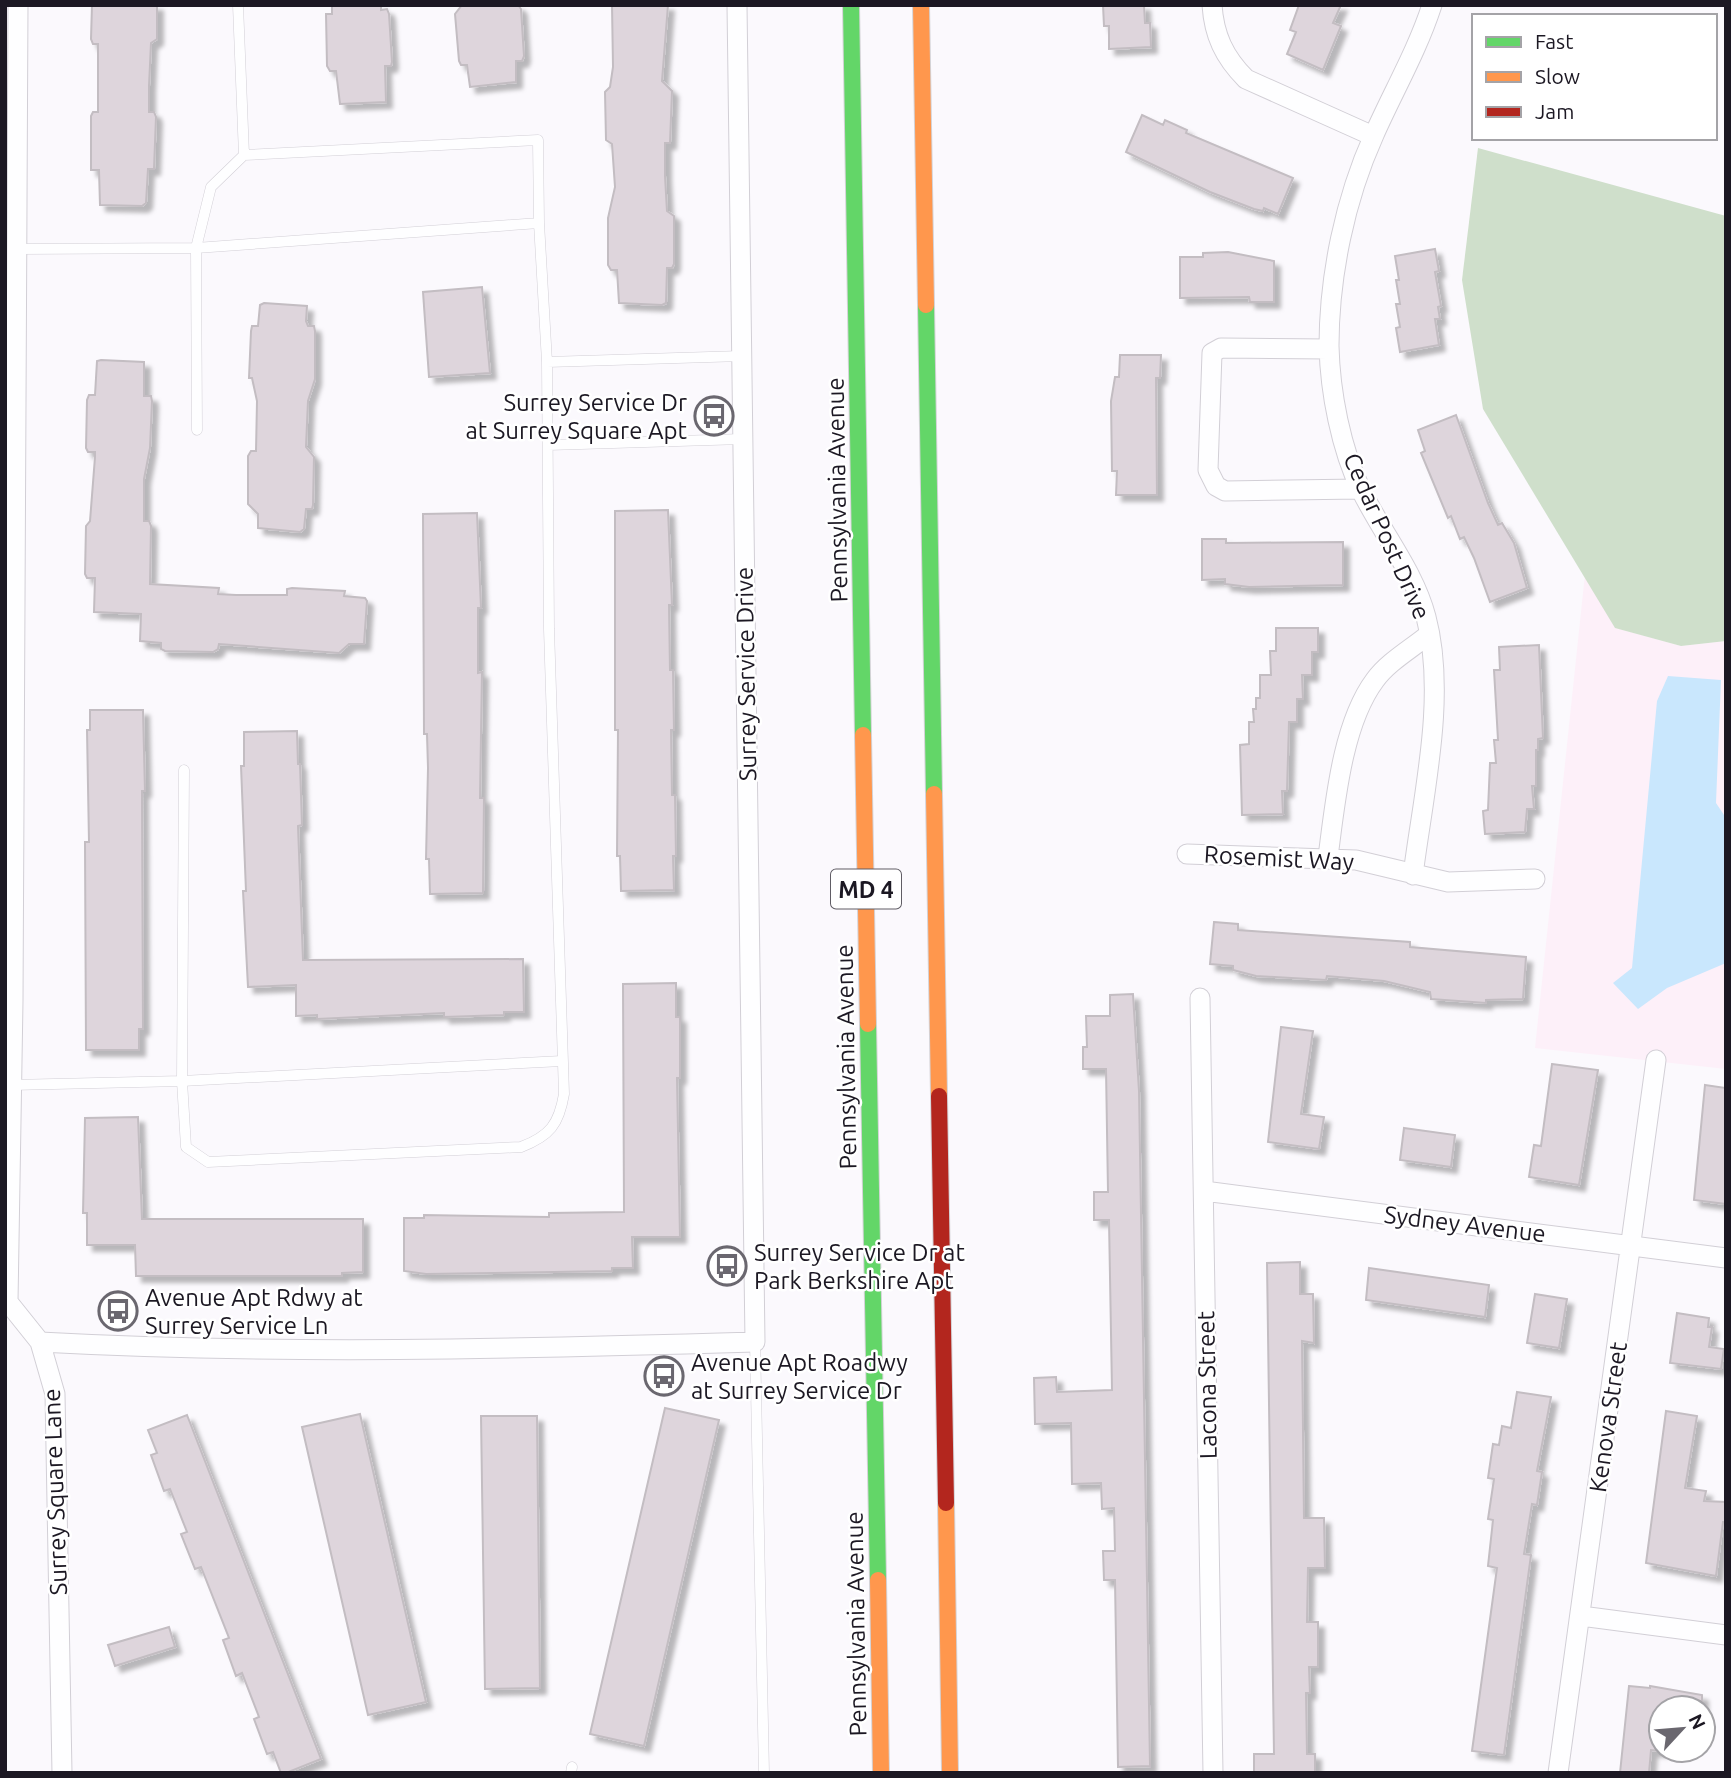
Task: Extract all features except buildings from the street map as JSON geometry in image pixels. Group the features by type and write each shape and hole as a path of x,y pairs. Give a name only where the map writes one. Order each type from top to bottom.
{"highway":[{"name":"Pennsylvania Avenue","path":"852,5 881,1773"},
{"name":"MD 4","path":"921,5 950,1773"}],"street":[{"name":"Surrey Square Lane","path":"18,5 19,249 11,1085 6,1302 40,1342 55,1394 62,1773"},
{"name":"Surrey Service Drive","path":"737,5 755,1342"},
{"path":"1212,5 1217,37 1235,68 1246,79 1373,136"},
{"name":"Cedar Post Drive","path":"1413,875 1433,708 1428,635 1421,600 1360,489 1339,420 1329,349 1330,313 1343,230 1373,136 1409,64 1432,5"},
{"path":"1329,349 1221,348 1212,352 1208,470 1216,486 1225,491 1360,489"},
{"path":"1328,857 1338,778 1364,700 1379,674 1428,635"},
{"name":"Rosemist Way","path":"1187,854 1328,857 1356,860 1413,875 1465,883 1535,879"},
{"name":"Lacona Street","path":"1200,998 1213,1773"},
{"name":"Kenova Street","path":"1558,1773 1656,1060"},
{"name":"Sydney Avenue","path":"1204,1191 1726,1258"},
{"path":"40,1342 198,1350 370,1351 755,1342"},
{"path":"1581,1616 1726,1635"}],"lane":[{"path":"238,5 244,155"},
{"path":"184,770 182,1081 186,1146 208,1162 521,1147 540,1140 560,1118 564,1094 549,629 547,362 539,223 538,139 244,155 211,187 196,248 197,430"},
{"path":"19,249 196,248 539,223"},
{"path":"547,362 742,356"},
{"path":"548,445 743,439"},
{"path":"11,1085 182,1081 562,1061"},
{"path":"755,1342 764,1773"}],"shaded area":[{"path":"1585,574 1616,628 1681,646 1726,641 1726,1069 1535,1048"}],"green space":[{"path":"1478,148 1726,216 1726,641 1681,646 1615,628 1483,409 1462,280"}],"water":[{"path":"1668,676 1721,680 1716,803 1726,818 1726,963 1667,988 1638,1009 1613,983 1632,968 1657,701"}],"traffic: fast":[{"path":"851,5 863,735"},
{"path":"926,305 934,794"},
{"path":"868,1024 878,1580"}],"traffic: slow":[{"path":"921,5 926,305"},
{"path":"863,735 868,1024"},
{"path":"934,794 939,1096"},
{"path":"946,1503 950,1773"},
{"path":"878,1580 881,1773"}],"traffic: jam":[{"path":"939,1096 946,1503"}],"place":[{"name":"Surrey Service Dr at Surrey Square Apt","path":"714,416"},
{"name":"Surrey Service Dr at Park Berkshire Apt","path":"727,1266"},
{"name":"Avenue Apt Rdwy at Surrey Service Ln","path":"118,1311"},
{"name":"Avenue Apt Roadwy at Surrey Service Dr","path":"664,1376"}]}
